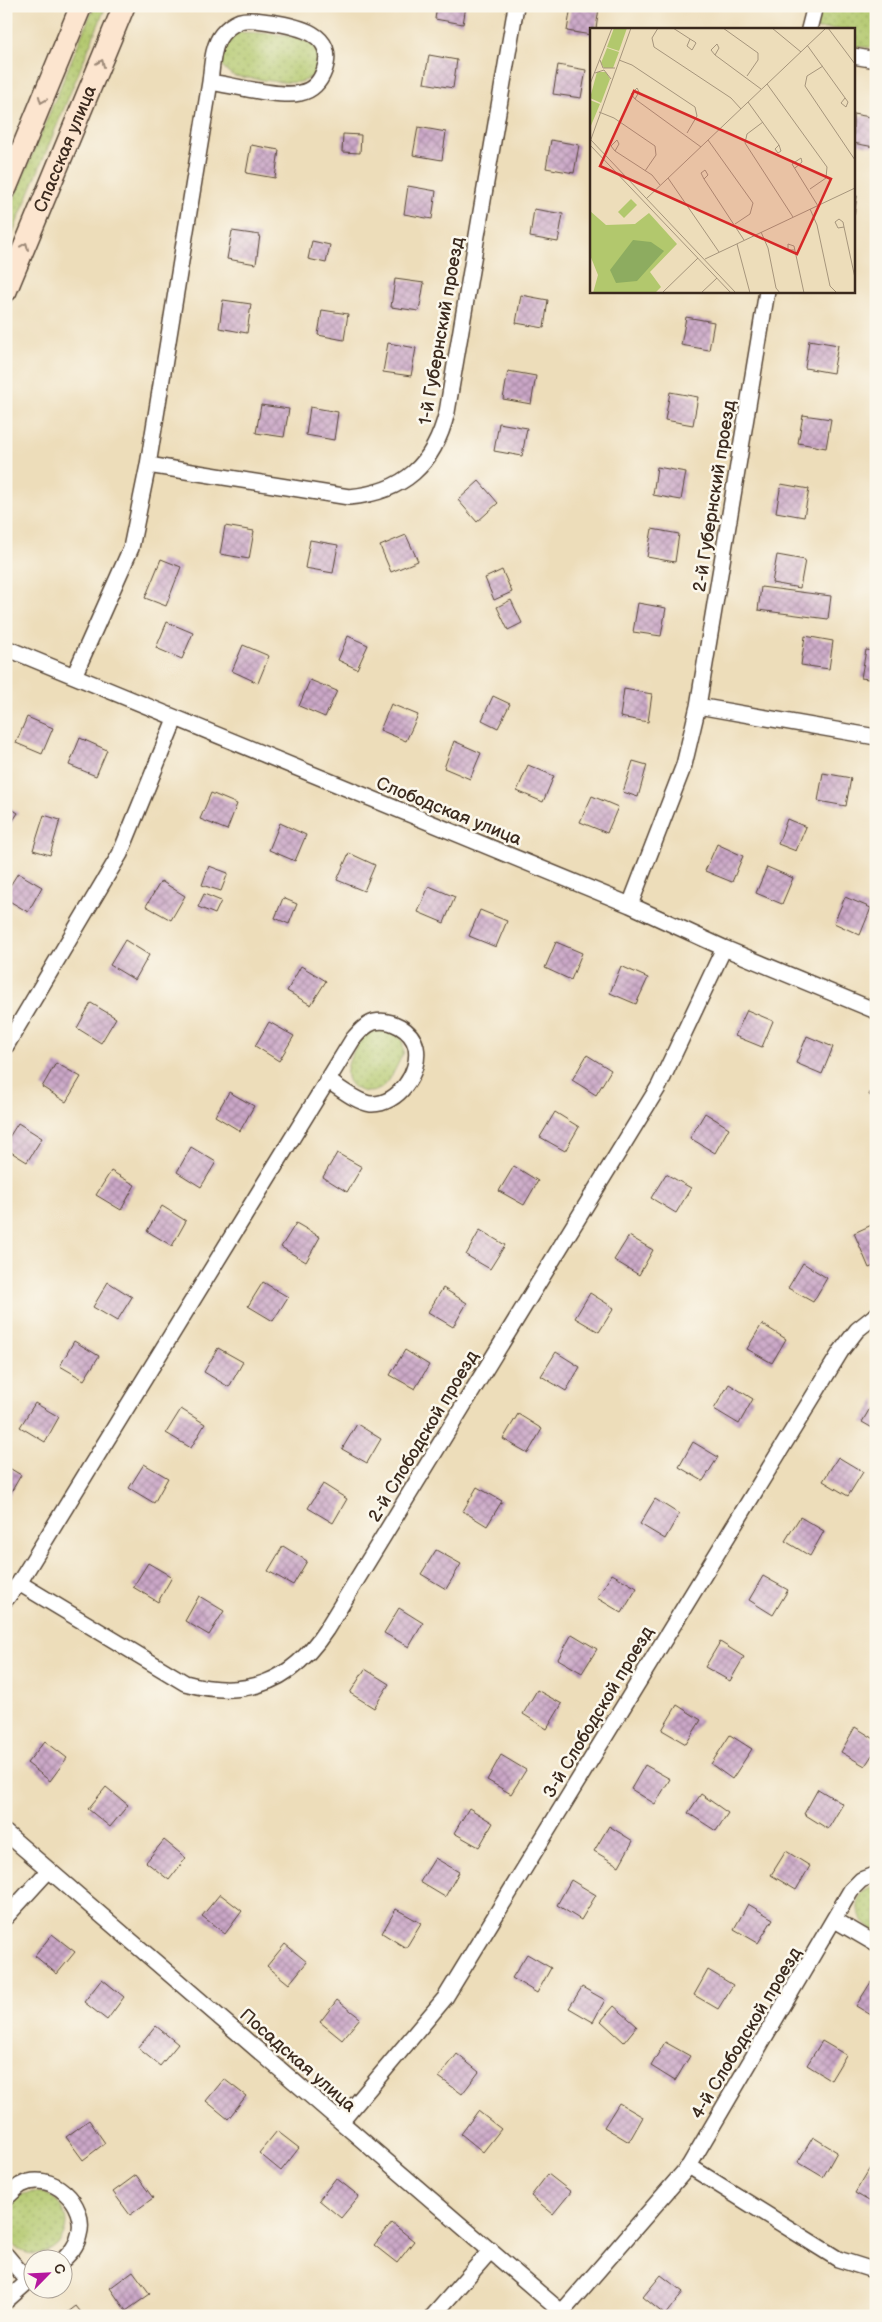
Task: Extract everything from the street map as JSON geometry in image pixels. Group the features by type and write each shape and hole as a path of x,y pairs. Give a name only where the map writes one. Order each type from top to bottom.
{"street":[{"path":"6,188 81,6"},
{"name":"Спасская улица","path":"6,291 124,6"},
{"name":"1-й Губернский проезд","path":"148,465 349,497 370,495 389,489 406,479 422,466 437,444 448,412 516,6"},
{"path":"809,28 814,6"},
{"path":"74,676 131,548 148,465 215,48 220,36 230,26 242,21 298,26 311,31 320,40 326,53 326,66 322,78 312,88 300,94 287,94 210,82"},
{"path":"854,56 876,60"},
{"name":"2-й Губернский проезд","path":"630,905 684,765 698,706 767,292"},
{"name":"Слободская улица","path":"6,648 630,905 724,948 876,1011"},
{"path":"698,706 876,737"},
{"path":"6,1046 120,854 175,719"},
{"name":"2-й Слободской проезд","path":"19,1583 185,1683 205,1689 226,1690 246,1688 272,1680 301,1662 326,1630 659,1086 724,948"},
{"path":"6,1599 19,1583 196,1291 353,1038 362,1028 374,1022 387,1021 400,1026 410,1034 416,1046 417,1060 405,1086 396,1096 384,1102 370,1104 327,1080"},
{"name":"3-й Слободской проезд","path":"341,2122 445,1998 841,1351 857,1330 876,1315"},
{"name":"Посадская улица","path":"6,1833 564,2314"},
{"path":"6,1917 49,1870"},
{"name":"4-й Слободской проезд","path":"564,2314 689,2166 851,1890 861,1880 876,1874"},
{"path":"835,1920 876,1944"},
{"path":"689,2166 838,2259 876,2271"},
{"path":"6,2198 21,2185 36,2182 52,2184 66,2192 75,2205 80,2218 80,2234 72,2251"},
{"path":"433,2316 491,2250"},
{"path":"6,2255 22,2271"},
{"path":"6,2301 22,2286"}],"green space":[{"path":"94,6 106,6 6,249 6,218"},
{"path":"822,6 876,6 876,48 854,46 854,28 816,28"},
{"path":"238,32 276,34 304,40 314,46 319,54 318,69 311,77 299,82 276,82 234,76 226,70 220,61 220,48 229,36"},
{"path":"386,1027 395,1030 402,1040 404,1052 385,1085 375,1091 363,1092 353,1087 349,1082 347,1077 348,1065 354,1050 364,1036 374,1029"},
{"path":"876,1885 876,1931 859,1915 858,1904 863,1892"},
{"path":"29,2192 41,2192 52,2197 61,2206 66,2217 64,2235 57,2245 50,2250 22,2251 13,2245 4,2229 4,2217 9,2206 18,2197"}],"building":[{"path":"437,6 466,6 463,24 435,19"},
{"path":"571,6 599,8 596,28 590,28 590,35 567,31"},
{"path":"429,55 457,60 453,88 424,83"},
{"path":"558,65 586,70 581,98 553,94"},
{"path":"854,114 876,118 874,147 854,143"},
{"path":"418,127 446,132 442,160 413,155"},
{"path":"343,134 361,135 360,153 342,152"},
{"path":"551,140 579,145 574,173 546,168"},
{"path":"251,145 279,150 275,178 246,173"},
{"path":"408,186 436,191 432,219 404,214"},
{"path":"854,196 857,196 854,215"},
{"path":"534,209 563,214 558,242 530,237"},
{"path":"232,231 260,235 256,264 227,259"},
{"path":"312,241 330,245 326,263 308,259"},
{"path":"395,279 424,283 419,311 391,307"},
{"path":"521,295 548,300 544,328 516,323"},
{"path":"223,300 251,304 247,333 219,328"},
{"path":"322,310 348,314 344,340 318,335"},
{"path":"686,317 714,322 709,350 681,345"},
{"path":"809,340 838,345 833,373 805,368"},
{"path":"388,343 416,348 411,376 383,372"},
{"path":"508,371 536,376 531,404 503,399"},
{"path":"670,392 698,397 693,425 665,420"},
{"path":"261,405 289,409 284,437 256,433"},
{"path":"310,407 338,412 334,440 306,435"},
{"path":"803,415 831,419 826,448 798,443"},
{"path":"499,423 527,428 522,456 494,451"},
{"path":"657,467 686,472 681,500 653,495"},
{"path":"479,481 498,503 477,522 458,500"},
{"path":"781,484 809,489 804,517 776,512"},
{"path":"225,526 254,531 249,559 220,554"},
{"path":"652,529 679,534 675,562 647,557"},
{"path":"406,535 418,561 391,572 380,546"},
{"path":"310,540 338,545 333,573 305,568"},
{"path":"777,555 805,560 800,588 772,583"},
{"path":"161,559 181,567 166,606 145,598"},
{"path":"502,570 512,592 494,600 485,578"},
{"path":"761,587 831,596 828,619 758,610"},
{"path":"511,600 522,623 508,630 497,607"},
{"path":"638,603 666,608 661,636 633,632"},
{"path":"167,622 193,633 182,659 156,648"},
{"path":"348,636 368,645 357,669 338,660"},
{"path":"805,636 833,641 829,669 801,665"},
{"path":"243,645 269,656 258,683 232,671"},
{"path":"866,650 876,651 876,680 861,678"},
{"path":"310,680 337,691 325,717 299,706"},
{"path":"624,689 652,694 648,722 620,717"},
{"path":"493,696 510,704 498,728 482,720"},
{"path":"391,704 418,715 406,741 380,730"},
{"path":"27,717 53,728 42,754 16,743"},
{"path":"80,738 107,750 96,776 69,765"},
{"path":"454,741 481,753 470,779 444,768"},
{"path":"633,761 647,765 638,797 623,792"},
{"path":"528,765 554,776 543,802 517,791"},
{"path":"823,773 851,778 846,806 818,801"},
{"path":"211,793 237,804 227,830 200,819"},
{"path":"592,796 618,807 607,833 580,822"},
{"path":"6,805 18,813 6,831"},
{"path":"44,815 60,820 50,855 33,850"},
{"path":"787,819 806,827 796,851 778,844"},
{"path":"280,823 306,835 295,861 269,850"},
{"path":"717,844 743,856 732,882 705,871"},
{"path":"349,853 375,865 364,891 337,880"},
{"path":"209,866 228,873 221,891 202,885"},
{"path":"767,867 793,878 782,904 756,893"},
{"path":"18,873 42,887 28,912 6,899 6,892"},
{"path":"161,881 185,896 171,920 146,906"},
{"path":"429,886 455,897 444,923 418,912"},
{"path":"204,894 221,901 215,914 198,907"},
{"path":"845,897 871,908 860,935 834,923"},
{"path":"283,898 297,904 289,924 275,918"},
{"path":"480,910 507,921 496,947 469,936"},
{"path":"125,940 149,955 135,980 110,965"},
{"path":"556,942 582,953 571,980 545,968"},
{"path":"301,966 326,981 311,1005 287,991"},
{"path":"621,966 648,978 636,1004 610,993"},
{"path":"91,1003 116,1018 101,1043 77,1028"},
{"path":"747,1010 773,1021 762,1047 735,1036"},
{"path":"269,1022 294,1036 279,1061 255,1046"},
{"path":"807,1036 833,1047 822,1074 796,1063"},
{"path":"587,1055 611,1070 596,1095 572,1080"},
{"path":"56,1063 81,1077 66,1102 42,1087"},
{"path":"876,1080 876,1098 869,1095"},
{"path":"229,1092 254,1106 240,1131 215,1116"},
{"path":"555,1112 579,1127 565,1151 540,1137"},
{"path":"705,1113 729,1128 715,1153 690,1138"},
{"path":"18,1123 42,1138 27,1162 6,1149 6,1142"},
{"path":"191,1147 216,1162 201,1187 177,1172"},
{"path":"337,1153 362,1167 347,1192 323,1177"},
{"path":"514,1166 538,1181 524,1205 499,1191"},
{"path":"111,1171 135,1185 121,1210 96,1195"},
{"path":"666,1174 691,1188 676,1213 651,1198"},
{"path":"162,1206 186,1221 172,1246 147,1231"},
{"path":"296,1223 320,1237 306,1262 281,1247"},
{"path":"876,1223 876,1265 869,1268 854,1233"},
{"path":"480,1230 505,1245 490,1269 466,1255"},
{"path":"629,1236 653,1250 639,1275 614,1260"},
{"path":"803,1263 827,1278 813,1302 788,1288"},
{"path":"108,1282 132,1297 117,1321 93,1307"},
{"path":"263,1282 288,1297 273,1321 248,1306"},
{"path":"443,1288 467,1303 453,1327 428,1312"},
{"path":"590,1293 614,1308 599,1332 575,1318"},
{"path":"762,1324 786,1339 772,1363 747,1349"},
{"path":"74,1341 99,1356 84,1380 60,1366"},
{"path":"218,1348 243,1362 229,1387 204,1372"},
{"path":"405,1350 429,1365 415,1389 390,1375"},
{"path":"556,1352 580,1367 566,1391 541,1376"},
{"path":"729,1384 753,1399 739,1424 714,1409"},
{"path":"876,1398 876,1430 862,1422"},
{"path":"35,1403 59,1417 45,1442 20,1427"},
{"path":"181,1409 205,1424 191,1448 166,1433"},
{"path":"518,1414 542,1429 528,1453 503,1439"},
{"path":"357,1424 381,1439 367,1463 342,1449"},
{"path":"693,1442 718,1457 703,1481 679,1467"},
{"path":"838,1457 863,1472 848,1496 823,1481"},
{"path":"144,1464 168,1478 154,1503 129,1488"},
{"path":"6,1466 21,1475 6,1501"},
{"path":"323,1484 347,1499 333,1523 308,1508"},
{"path":"477,1487 502,1501 487,1526 463,1511"},
{"path":"655,1499 679,1514 665,1539 640,1524"},
{"path":"800,1517 824,1531 810,1556 785,1541"},
{"path":"283,1546 307,1561 293,1585 268,1571"},
{"path":"436,1550 461,1564 446,1589 421,1574"},
{"path":"148,1563 172,1577 158,1602 133,1587"},
{"path":"612,1574 637,1588 622,1613 597,1598"},
{"path":"763,1576 788,1590 773,1615 749,1600"},
{"path":"199,1596 224,1611 209,1635 185,1621"},
{"path":"399,1608 423,1623 409,1647 384,1633"},
{"path":"572,1634 597,1649 582,1673 558,1659"},
{"path":"720,1642 744,1657 730,1681 705,1667"},
{"path":"365,1669 389,1684 374,1708 350,1693"},
{"path":"537,1690 562,1704 547,1729 523,1714"},
{"path":"677,1705 701,1720 686,1744 662,1730"},
{"path":"855,1727 876,1740 876,1749 865,1766 841,1752"},
{"path":"730,1735 752,1749 732,1779 711,1764"},
{"path":"45,1741 67,1758 50,1781 27,1763"},
{"path":"501,1755 526,1770 511,1794 487,1780"},
{"path":"645,1765 670,1779 655,1804 631,1789"},
{"path":"106,1787 128,1805 110,1827 88,1809"},
{"path":"818,1789 843,1804 828,1829 804,1814"},
{"path":"701,1794 728,1813 716,1831 688,1813"},
{"path":"469,1808 493,1823 479,1847 454,1833"},
{"path":"609,1826 633,1841 619,1866 594,1851"},
{"path":"164,1840 186,1858 169,1880 146,1862"},
{"path":"786,1851 810,1866 796,1890 771,1875"},
{"path":"435,1858 459,1872 445,1897 420,1882"},
{"path":"571,1880 596,1895 581,1920 557,1905"},
{"path":"220,1894 242,1911 225,1934 202,1916"},
{"path":"748,1904 773,1919 758,1943 734,1929"},
{"path":"396,1909 421,1923 406,1948 382,1933"},
{"path":"52,1934 75,1952 57,1974 35,1956"},
{"path":"285,1944 307,1962 289,1984 267,1966"},
{"path":"527,1954 551,1968 537,1993 512,1978"},
{"path":"708,1970 733,1985 718,2009 694,1995"},
{"path":"102,1979 124,1997 107,2020 84,2002"},
{"path":"871,1982 876,1985 876,2018 856,2006"},
{"path":"582,1987 605,2000 593,2022 569,2008"},
{"path":"337,2000 360,2018 342,2040 320,2022"},
{"path":"614,2006 637,2026 624,2042 601,2021"},
{"path":"156,2026 178,2044 160,2066 138,2048"},
{"path":"822,2041 846,2055 831,2080 807,2065"},
{"path":"665,2042 690,2056 675,2081 651,2066"},
{"path":"457,2054 479,2072 462,2094 439,2077"},
{"path":"224,2079 246,2096 228,2119 206,2101"},
{"path":"619,2103 643,2117 629,2142 604,2127"},
{"path":"478,2111 501,2129 483,2152 461,2134"},
{"path":"89,2120 105,2143 83,2160 66,2137"},
{"path":"277,2131 299,2148 281,2171 259,2153"},
{"path":"813,2137 837,2152 823,2177 798,2162"},
{"path":"870,2168 876,2171 876,2205 855,2193"},
{"path":"548,2174 571,2192 553,2214 531,2196"},
{"path":"136,2175 153,2198 130,2215 113,2192"},
{"path":"336,2178 359,2196 341,2218 319,2200"},
{"path":"392,2223 414,2241 397,2263 374,2245"},
{"path":"133,2271 150,2294 126,2311 110,2288"},
{"path":"661,2275 683,2292 665,2315 643,2297"},
{"path":"76,2306 84,2316 63,2316"}]}
